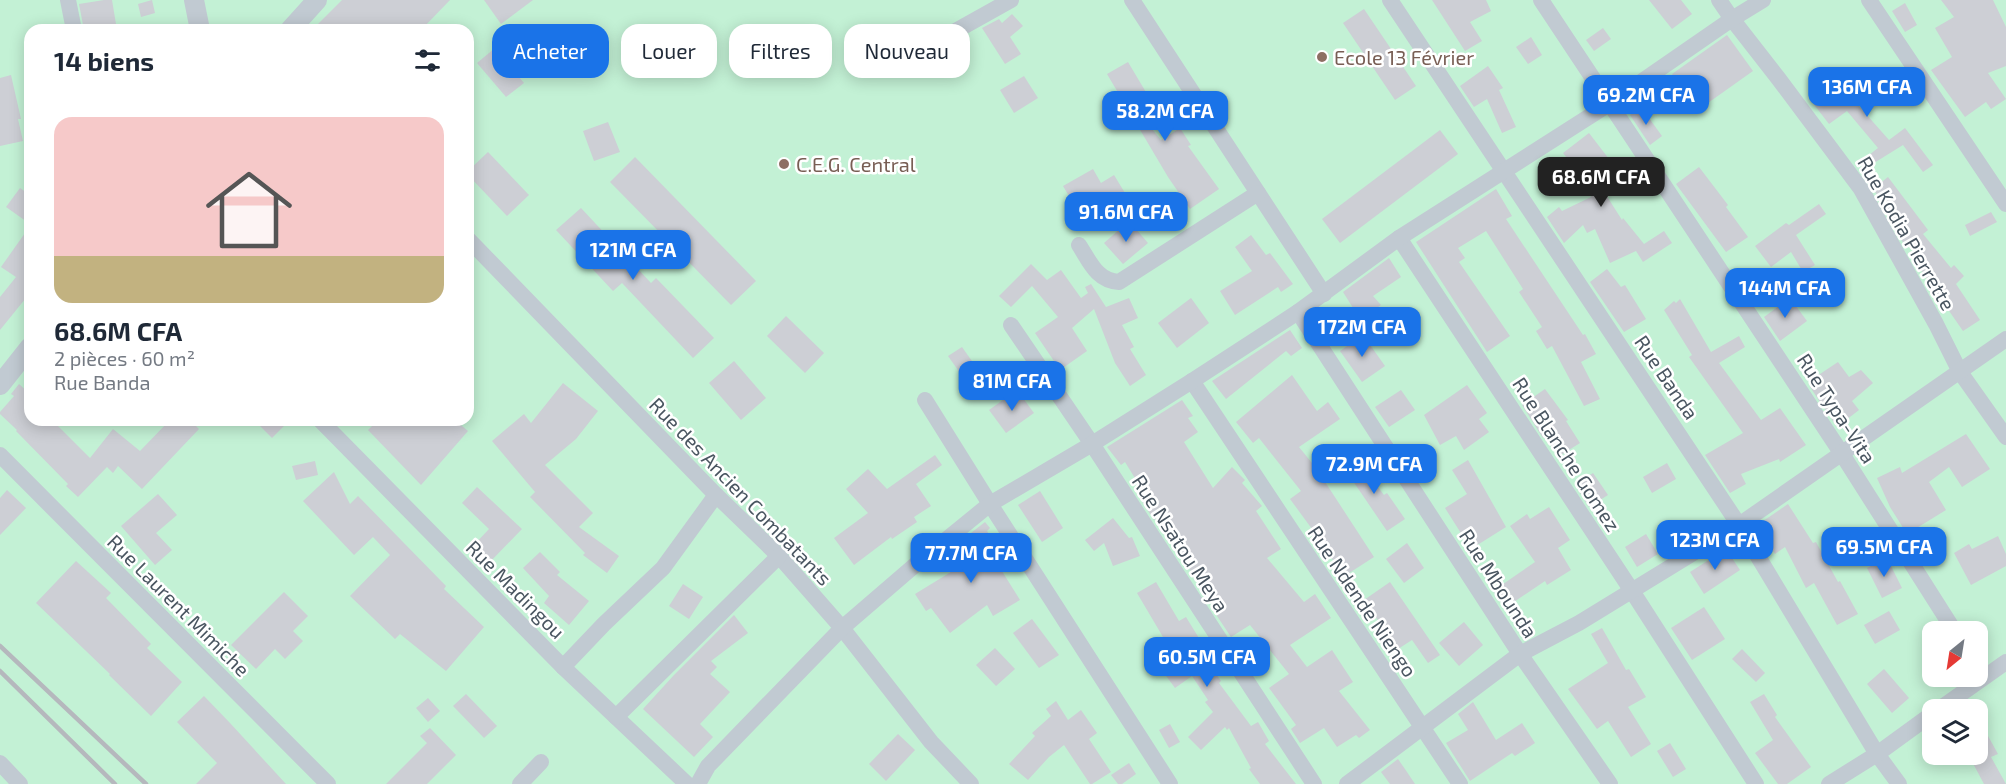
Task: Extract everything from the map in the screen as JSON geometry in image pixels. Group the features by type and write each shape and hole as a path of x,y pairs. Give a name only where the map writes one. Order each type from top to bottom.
{"street":[{"path":"68,0 73,24"},
{"path":"194,0 199,24"},
{"path":"295,24 317,0"},
{"path":"969,24 1011,0"},
{"path":"1132,0 1323,294"},
{"name":"Rue Banda","path":"1390,0 1739,525 1877,754 1899,784"},
{"name":"Rue Typa-Vita","path":"1540,0 1842,454 1948,621"},
{"name":"Rue Kodia Pierrette","path":"1719,0 1731,19 1861,189 1960,372 2006,437"},
{"path":"698,784 708,766 842,628 990,504 1092,444 1298,312 1399,238 1609,104 1731,19 1763,0"},
{"path":"1869,0 2006,204"},
{"path":"1079,245 1101,278 1119,282 1258,193"},
{"name":"Rue Blanche Gomez","path":"1399,238 1632,591 1756,784"},
{"name":"Rue des Ancien Combatants","path":"474,245 778,556 842,628 931,741 971,784"},
{"name":"Rue Mbounda","path":"1298,312 1520,654 1610,784"},
{"name":"Rue Nsatou Meya","path":"1011,325 1092,444 1314,784"},
{"path":"1347,784 1520,654 1579,623 1739,525 2006,339"},
{"path":"0,385 24,355"},
{"name":"Rue Ndende Niengo","path":"1192,381 1460,784"},
{"path":"924,400 1170,784"},
{"name":"Rue Madingou","path":"326,426 563,667 687,784"},
{"name":"Rue Laurent Mimiche","path":"0,455 328,784"},
{"path":"563,667 663,568 716,495"},
{"path":"616,717 778,556"},
{"path":"1988,669 2006,662"},
{"path":"1950,699 1964,687"},
{"path":"1829,784 1877,754 1922,721"},
{"path":"520,784 541,762"},
{"path":"0,763 20,784"}],"green space":[{"path":"0,0 2006,0 2006,784 0,784"}],"building":[{"path":"112,0 116,24 83,24 79,4"},
{"path":"152,0 155,13 141,17 138,4"},
{"path":"342,0 450,0 427,24 318,24"},
{"path":"484,0 533,0 501,24"},
{"path":"1432,0 1486,0 1491,11 1470,22 1482,41 1465,51"},
{"path":"1649,0 1681,0 1692,14 1672,29"},
{"path":"1941,0 1993,0 2006,27 2006,66 1988,73 2006,99 1991,109 1986,102 1965,117 1931,70 1952,57 1935,28 1954,17"},
{"path":"1905,3 1917,25 1905,32 1892,11"},
{"path":"1364,9 1416,86 1395,100 1343,23"},
{"path":"1012,14 1023,26 1010,37 1021,54 1005,64 982,28 999,19 1002,23"},
{"path":"1603,28 1611,39 1594,51 1586,40"},
{"path":"1727,35 1753,71 1698,110 1672,74"},
{"path":"1531,37 1542,55 1528,64 1516,47"},
{"path":"492,50 492,78 520,78 524,83 506,97 477,63"},
{"path":"1128,62 1153,104 1139,113 1161,140 1180,128 1191,145 1188,146 1219,189 1190,209 1168,177 1107,74"},
{"path":"1488,66 1503,88 1499,90 1516,127 1502,133 1487,99 1474,107 1460,86"},
{"path":"1866,68 1881,86 1858,105 1889,140 1905,128 1933,165 1923,172 1903,145 1874,163 1869,155 1878,148 1847,111 1829,124 1812,102 1832,87 1836,92"},
{"path":"11,75 21,119 18,119 23,141 0,146 0,78"},
{"path":"1024,76 1038,98 1014,113 1000,90"},
{"path":"1641,107 1662,136 1650,145 1630,115"},
{"path":"608,122 620,152 594,161 583,131"},
{"path":"1440,130 1458,154 1340,243 1322,219"},
{"path":"1589,133 1609,159 1606,161 1616,176 1601,187 1622,220 1623,218 1644,244 1664,231 1672,243 1643,262 1636,251 1610,263 1595,229 1587,233 1583,225 1564,243 1547,217 1559,207 1562,211 1591,197 1589,192 1592,190 1563,153"},
{"path":"488,152 529,195 507,216 474,181 474,165"},
{"path":"635,157 756,281 731,305 610,182"},
{"path":"1699,167 1728,205 1726,207 1748,237 1726,252 1676,184"},
{"path":"1093,169 1101,183 1114,175 1125,193 1082,218 1063,186"},
{"path":"1888,177 1928,230 1923,234 1951,268 1954,265 1964,276 1956,284 1980,320 1963,331 1920,269 1926,265 1909,244 1906,246 1902,241 1890,219 1893,217 1873,189"},
{"path":"20,188 24,191 24,220 6,207"},
{"path":"1496,189 1512,216 1506,219 1583,335 1585,334 1596,354 1581,362 1600,399 1584,406 1552,346 1547,349 1536,331 1542,327 1519,292 1523,289 1486,231 1458,248 1465,258 1459,262 1510,336 1487,352 1416,242"},
{"path":"1819,204 1826,214 1796,235 1815,265 1803,272 1791,252 1771,267 1755,246 1786,223 1789,225"},
{"path":"581,208 651,283 656,278 714,338 693,358 622,283 613,291 556,230"},
{"path":"1991,212 1997,222 1970,236 1965,225"},
{"path":"1129,221 1148,243 1123,264 1104,243"},
{"path":"24,234 24,300 0,330 0,297 16,277 1,267"},
{"path":"1251,235 1266,255 1270,253 1293,284 1281,292 1278,287 1235,315 1220,291 1252,271 1235,247"},
{"path":"1389,258 1401,277 1373,296 1381,305 1367,315 1370,321 1353,332 1344,318 1355,311 1343,292"},
{"path":"1031,264 1047,280 1061,270 1081,298 1088,293 1085,287 1091,284 1106,307 1129,298 1138,318 1122,325 1134,347 1130,349 1146,375 1130,386 1115,363 1094,309 1072,328 1087,351 1060,370 1035,333 1058,317 1032,286 1011,307 999,296"},
{"path":"1607,269 1621,287 1625,285 1646,319 1624,332 1590,282"},
{"path":"1191,298 1209,323 1177,348 1158,323"},
{"path":"1790,298 1807,321 1780,341 1764,317"},
{"path":"1680,299 1711,352 1739,336 1745,347 1719,363 1761,420 1780,408 1806,445 1780,462 1779,459 1741,474 1746,484 1730,493 1705,455 1743,433 1689,357 1692,355 1664,310"},
{"path":"786,316 824,353 805,373 767,336"},
{"path":"1290,330 1302,348 1291,356 1286,351 1226,399 1212,381"},
{"path":"1363,335 1385,366 1362,382 1340,351"},
{"path":"962,347 974,364 960,373 948,356"},
{"path":"734,361 766,398 741,420 709,383"},
{"path":"1838,362 1849,377 1861,370 1873,383 1852,401 1859,410 1837,427 1810,387 1814,384 1811,380"},
{"path":"1292,375 1317,411 1328,402 1340,419 1299,447 1316,468 1374,557 1343,577 1323,544 1290,499 1301,491 1259,438 1253,443 1236,422"},
{"path":"563,383 598,411 576,439 545,465 593,513 579,527 619,556 607,573 583,555 585,553 530,497 535,492 492,441 524,414 531,423"},
{"path":"19,384 24,389 24,426 58,426 90,458 113,429 140,451 164,426 196,426 199,429 142,489 118,466 113,473 107,467 78,497 0,414 14,396 11,394"},
{"path":"1467,385 1487,413 1479,419 1489,432 1464,450 1456,436 1440,445 1424,415"},
{"path":"1545,389 1568,420 1566,421 1580,443 1558,457 1522,405"},
{"path":"1017,390 1034,413 1006,433 989,410"},
{"path":"1401,390 1415,410 1389,427 1375,407"},
{"path":"1182,400 1193,416 1188,418 1198,432 1184,442 1213,488 1232,467 1245,480 1242,483 1262,506 1256,511 1281,549 1267,558 1304,602 1315,594 1331,618 1290,645 1307,667 1332,650 1353,682 1339,691 1370,730 1359,738 1356,735 1337,747 1324,728 1300,743 1291,729 1296,725 1269,688 1289,674 1250,625 1231,637 1213,610 1217,607 1185,563 1187,561 1157,518 1154,520 1136,492 1141,488 1125,462 1121,465 1107,447"},
{"path":"260,426 284,426 272,438"},
{"path":"372,426 462,426 468,431 421,485 368,430"},
{"path":"1966,434 1990,469 1962,487 1949,467 1929,482 1946,510 1907,534 1890,507 1877,478 1900,467 1902,473"},
{"path":"935,455 942,465 916,484 931,506 914,517 917,522 892,539 891,537 854,565 834,538 868,513 846,489 868,469 887,489"},
{"path":"1354,456 1384,495 1387,493 1405,519 1387,531 1342,465"},
{"path":"1468,460 1506,527 1471,549 1445,508 1467,494 1452,470"},
{"path":"315,461 318,475 296,480 292,466"},
{"path":"1667,463 1676,479 1652,493 1643,477"},
{"path":"334,472 350,504 358,496 446,586 444,589 484,627 446,671 400,634 395,639 350,596 390,555 373,537 354,555 303,501"},
{"path":"1593,473 1608,495 1589,507 1575,485"},
{"path":"477,487 522,529 489,563 472,547 489,529 462,503"},
{"path":"7,490 26,508 0,535 0,498"},
{"path":"1040,491 1063,528 1042,542 1018,505"},
{"path":"158,494 177,515 156,533 172,550 155,565 121,526"},
{"path":"1788,504 1813,543 1816,542 1858,614 1837,625 1814,583 1806,588 1785,547 1775,554 1756,526"},
{"path":"1549,507 1570,540 1558,548 1571,570 1547,585 1545,581 1505,608 1493,591 1535,562 1510,526 1527,514 1530,519"},
{"path":"1113,518 1129,538 1132,537 1140,556 1113,566 1104,543 1094,551 1085,540"},
{"path":"985,522 990,528 987,531 1008,562 1000,568 1020,600 993,616 987,605 950,633 931,608 926,611 915,594 964,564 962,561 972,554 962,540"},
{"path":"1646,534 1658,554 1637,567 1625,547"},
{"path":"1998,536 2006,554 2006,566 1971,585 1954,553 1969,544 1972,549"},
{"path":"1407,543 1424,568 1404,583 1386,559"},
{"path":"1726,549 1740,570 1704,594 1690,572"},
{"path":"540,552 560,572 557,575 589,601 569,625 544,603 549,596 523,568"},
{"path":"1887,558 1902,588 1882,598 1867,568"},
{"path":"76,561 111,593 106,598 151,644 147,648 182,682 151,716 36,603"},
{"path":"1156,582 1179,621 1186,617 1209,656 1206,658 1221,681 1219,683 1251,726 1258,722 1269,741 1265,744 1296,784 1260,784 1249,769 1251,768 1229,728 1227,730 1225,727 1201,750 1188,737 1213,712 1205,702 1208,700 1192,676 1175,688 1147,650 1163,637 1137,593"},
{"path":"1390,582 1440,655 1428,663 1412,640 1398,649 1364,600"},
{"path":"683,584 703,597 689,619 669,606"},
{"path":"284,592 308,616 293,631 303,641 285,659 275,649 256,669 231,645"},
{"path":"1704,607 1725,639 1692,660 1671,628"},
{"path":"1889,611 1900,630 1875,644 1864,625"},
{"path":"734,615 748,633 711,661 717,667 710,674 730,692 700,724 713,737 694,757 643,709"},
{"path":"1032,619 1059,655 1039,668 1013,633"},
{"path":"1464,622 1483,645 1459,666 1439,643"},
{"path":"1602,628 1626,670 1629,669 1646,697 1628,707 1651,744 1631,757 1608,721 1597,729 1568,689 1608,663 1591,634"},
{"path":"995,648 1015,669 996,686 976,665"},
{"path":"1742,649 1765,673 1756,682 1732,659"},
{"path":"1884,669 1909,698 1892,713 1867,684"},
{"path":"466,694 497,726 484,738 453,706"},
{"path":"1764,694 1777,715 1775,717 1811,767 1787,784 1778,784 1755,753 1773,740 1750,702"},
{"path":"204,696 286,784 196,784 217,763 177,722"},
{"path":"428,698 440,711 428,722 416,708"},
{"path":"1056,701 1068,720 1081,710 1097,733 1089,739 1111,772 1092,784 1064,745 1049,757 1028,780 1009,764 1035,736 1032,733 1051,716 1046,709"},
{"path":"1473,702 1496,740 1522,723 1535,743 1515,756 1512,753 1470,781 1446,743 1468,730 1458,714"},
{"path":"1170,724 1180,742 1169,748 1159,730"},
{"path":"430,728 456,755 427,784 386,784 427,743 420,736"},
{"path":"898,734 915,750 886,781 869,764"},
{"path":"1988,736 1998,754 1991,757 2006,784 1984,784 1974,765 1988,765"},
{"path":"1670,743 1686,769 1673,777 1657,751"},
{"path":"1398,759 1415,784 1390,784 1381,772"},
{"path":"1129,763 1136,774 1122,784 1118,784 1111,775"}],"railway":[{"path":"0,646 146,784"},
{"path":"0,671 115,784"}],"place":[{"name":"Ecole 13 Février","path":"1322,57"},
{"name":"C.E.G. Central","path":"784,164"}]}
